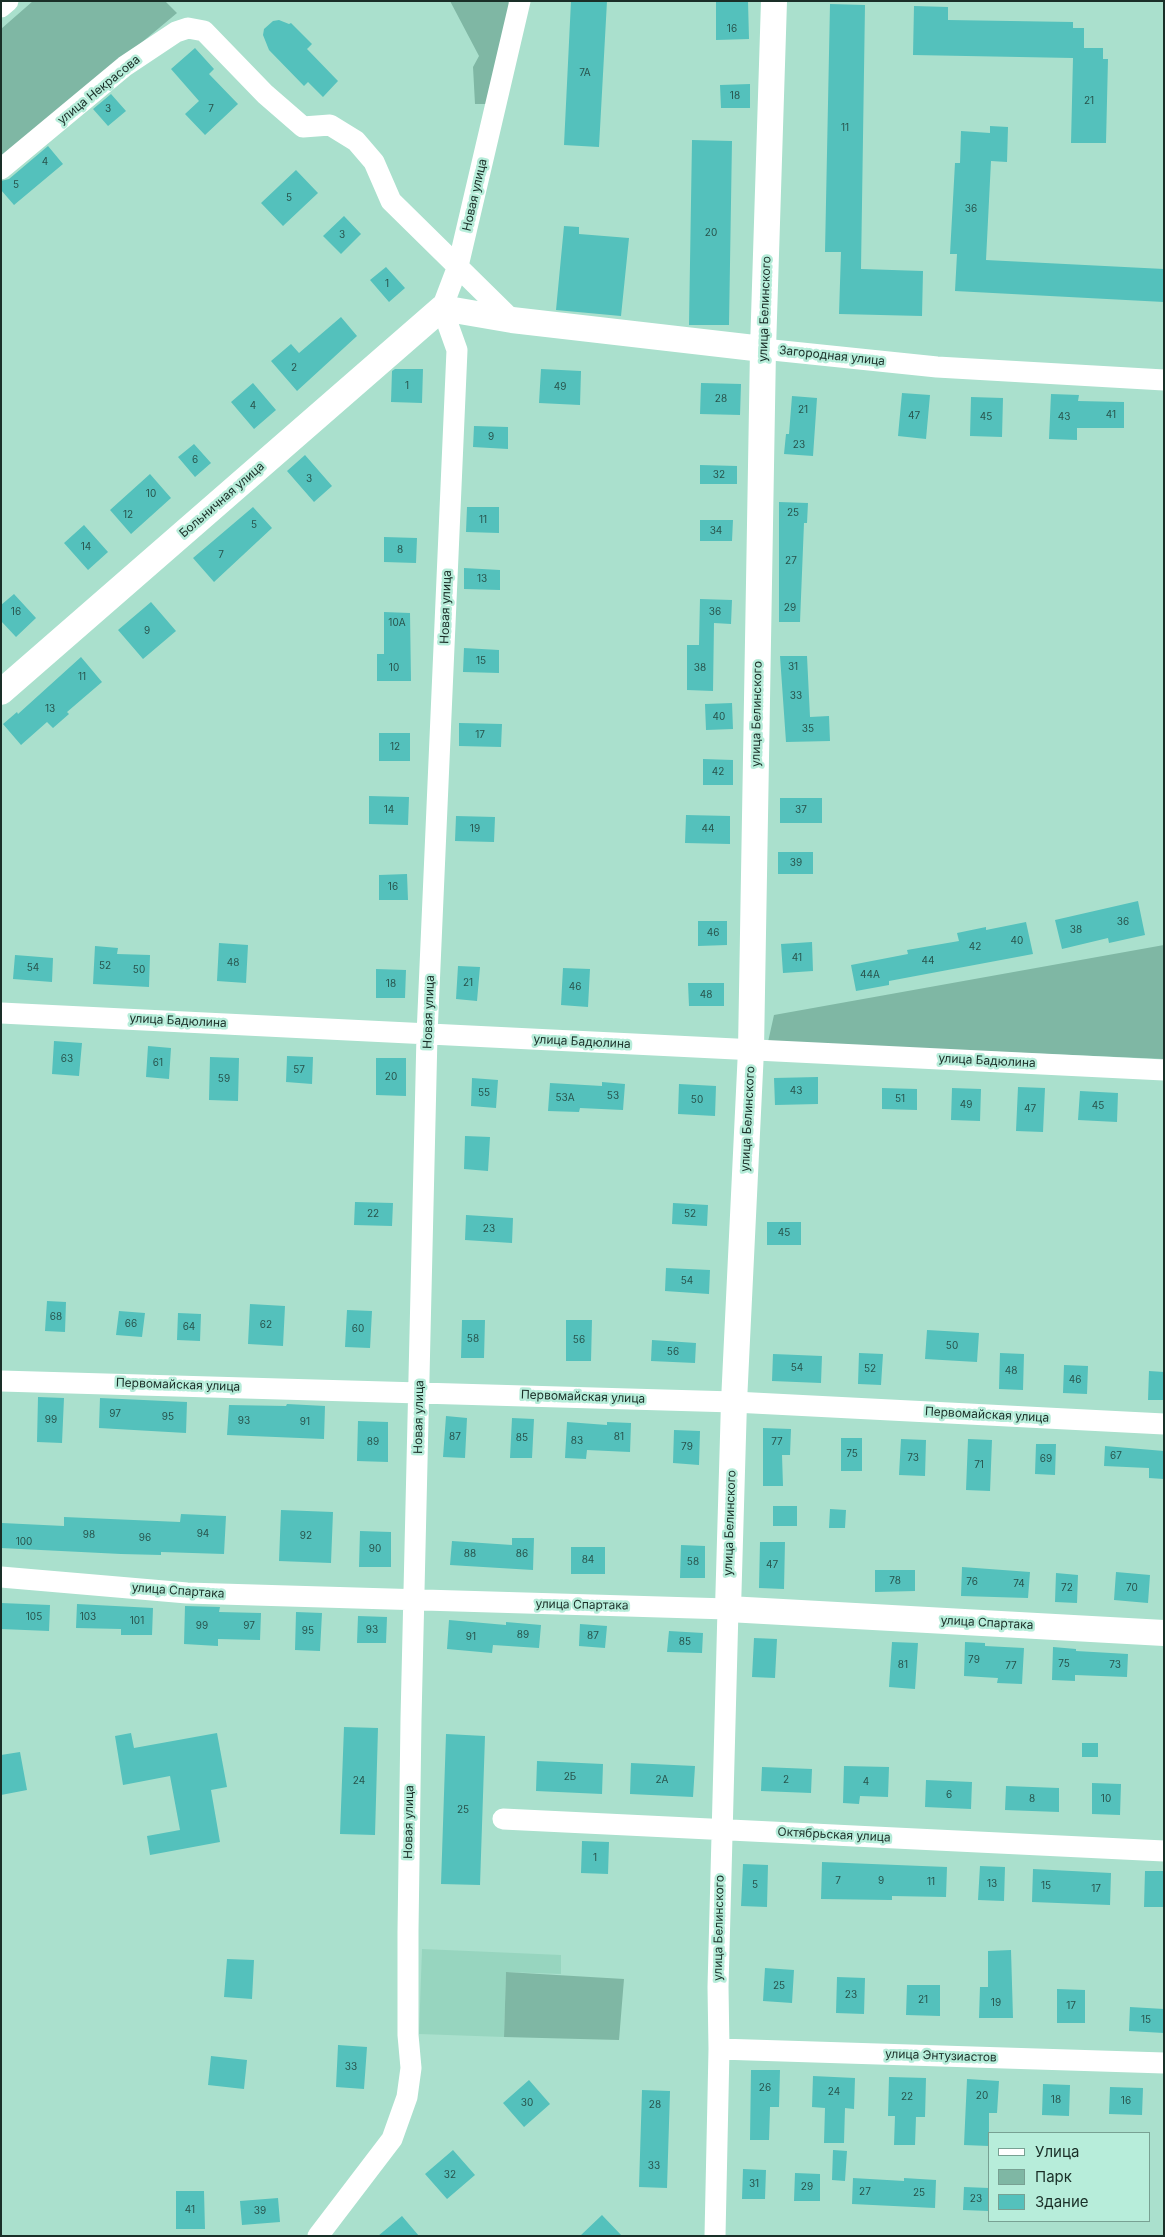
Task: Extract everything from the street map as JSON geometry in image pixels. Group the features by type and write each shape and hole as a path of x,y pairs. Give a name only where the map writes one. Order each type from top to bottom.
{"street":[{"path":"1,7 8,1"},
{"name":"Новая улица","path":"318,2236 392,2140 407,2096 411,2068 408,2035 408,1892 427,1035 457,350 442,308 458,266 520,1"},
{"name":"улица Белинского","path":"715,2236 719,2049 718,1988 734,1402 751,1050 763,349 774,1"},
{"name":"улица Некрасова","path":"1,170 133,61 176,32 188,28 204,31 265,94 303,126 330,125 356,141 374,162 391,201 458,266"},
{"path":"458,266 512,320"},
{"name":"Загородная улица","path":"442,308 512,320 937,367 1164,380"},
{"name":"Больничная улица","path":"1,692 442,308"},
{"name":"улица Бадюлина","path":"1,1013 1164,1070"},
{"name":"Первомайская улица","path":"1,1380 734,1402 1164,1424"},
{"name":"улица Спартака","path":"1,1577 187,1593 728,1609 1164,1633"},
{"name":"Октябрьская улица","path":"504,1819 1164,1851"},
{"name":"улица Энтузиастов","path":"719,2049 1164,2063"}],"shaded area":[{"path":"422,1949 561,1955 561,1974 506,1972 504,2037 419,2034"}],"green space":[{"path":"33,1 165,1 177,13 1,160 1,29"},
{"path":"450,1 508,1 510,6 492,104 475,104 473,67 479,56"},
{"path":"1164,945 1164,1059 768,1042 774,1015"},
{"path":"506,1972 624,1979 619,2040 504,2037"}],"building":[{"path":"571,1 607,1 599,147 564,145"},
{"path":"716,1 748,1 749,39 716,40"},
{"path":"830,4 865,5 861,269 923,271 922,316 839,314 841,252 825,252"},
{"path":"914,6 948,7 948,20 1073,22 1073,28 1084,28 1084,48 1103,48 1103,59 1108,59 1106,143 1071,143 1073,58 913,55"},
{"path":"279,20 291,23 312,44 307,49 338,81 323,97 308,82 304,86 269,50 263,35 264,29 273,21"},
{"path":"195,48 214,69 209,74 238,104 205,135 185,114 199,101 171,69"},
{"path":"750,84 750,108 721,108 720,85"},
{"path":"111,94 126,111 108,126 93,109"},
{"path":"990,126 1008,127 1007,162 991,161 986,260 1164,269 1164,302 955,291 957,254 950,254 955,163 960,163 961,131 990,133"},
{"path":"692,140 732,141 729,325 689,325"},
{"path":"48,146 63,164 14,205 1,190 1,181 9,179"},
{"path":"296,170 318,193 283,226 261,203"},
{"path":"344,216 361,234 341,254 323,236"},
{"path":"564,226 579,227 579,234 629,238 621,316 556,310"},
{"path":"386,267 405,288 389,302 370,280"},
{"path":"341,317 357,336 297,391 271,361 291,344 299,353"},
{"path":"395,369 423,369 422,403 391,402 392,371"},
{"path":"541,369 581,371 580,405 539,403"},
{"path":"253,383 276,410 254,429 231,402"},
{"path":"701,383 741,384 740,415 700,414"},
{"path":"902,393 930,395 926,439 898,436"},
{"path":"1051,394 1079,395 1078,401 1124,402 1124,428 1077,428 1077,440 1049,439"},
{"path":"792,396 817,398 813,456 784,454 786,434 789,434"},
{"path":"971,397 1003,398 1002,437 970,436"},
{"path":"474,426 508,427 508,449 473,447"},
{"path":"194,444 211,463 195,477 178,457"},
{"path":"305,455 332,486 314,502 287,471"},
{"path":"700,465 737,466 737,484 700,484"},
{"path":"150,474 171,498 131,534 110,510"},
{"path":"779,502 808,503 807,523 804,523 800,622 779,622"},
{"path":"253,507 272,528 214,582 193,558"},
{"path":"467,507 499,507 499,533 466,532"},
{"path":"700,520 733,520 732,541 700,541"},
{"path":"84,525 108,552 88,570 64,543"},
{"path":"384,537 417,538 416,563 384,562"},
{"path":"464,568 500,570 500,590 464,589"},
{"path":"14,594 36,618 16,637 1,621 1,605"},
{"path":"700,599 732,600 731,624 714,623 713,691 687,690 687,645 699,645"},
{"path":"151,602 176,631 143,659 118,630"},
{"path":"384,612 410,613 411,681 377,681 377,654 384,654"},
{"path":"464,648 499,650 499,673 463,672"},
{"path":"780,656 807,656 810,717 829,716 830,741 786,742"},
{"path":"81,657 102,682 67,712 69,714 53,728 47,722 21,745 3,724 17,712 18,714"},
{"path":"732,703 733,729 706,730 705,704"},
{"path":"459,723 502,724 501,747 459,746"},
{"path":"379,733 410,733 410,761 379,761"},
{"path":"703,759 733,760 733,785 703,785"},
{"path":"369,796 409,797 408,825 369,824"},
{"path":"780,798 822,798 822,823 780,823"},
{"path":"686,815 730,816 730,844 685,843"},
{"path":"456,816 495,817 494,842 455,841"},
{"path":"778,852 813,852 813,874 778,874"},
{"path":"407,874 408,900 379,900 379,875"},
{"path":"1138,901 1145,935 1109,943 1108,938 1062,949 1055,920"},
{"path":"698,921 727,921 727,945 698,946"},
{"path":"1026,922 1033,954 889,981 889,985 856,991 851,965 908,954 907,950 959,941 957,933 986,927 986,930"},
{"path":"812,942 813,971 783,973 781,944"},
{"path":"219,943 248,945 246,983 217,981"},
{"path":"95,946 118,948 117,954 150,955 149,987 93,984"},
{"path":"15,955 53,958 52,982 13,979"},
{"path":"458,966 480,967 477,1001 456,999"},
{"path":"563,968 590,969 588,1007 561,1005"},
{"path":"376,969 406,970 405,998 376,998"},
{"path":"688,983 724,983 724,1006 689,1006"},
{"path":"54,1041 82,1043 79,1076 52,1074"},
{"path":"148,1046 171,1048 169,1079 146,1077"},
{"path":"287,1056 313,1057 312,1084 286,1082"},
{"path":"210,1057 239,1058 238,1101 209,1100"},
{"path":"376,1058 406,1058 406,1096 376,1095"},
{"path":"818,1077 818,1104 775,1105 774,1078"},
{"path":"472,1078 498,1080 496,1108 471,1106"},
{"path":"602,1082 625,1084 623,1110 580,1108 579,1112 548,1111 550,1083 602,1086"},
{"path":"679,1084 716,1086 715,1116 678,1114"},
{"path":"1018,1087 1045,1088 1043,1132 1016,1131"},
{"path":"882,1088 917,1089 917,1110 882,1109"},
{"path":"952,1088 981,1089 980,1121 951,1120"},
{"path":"1080,1091 1118,1093 1117,1122 1078,1120"},
{"path":"465,1136 490,1137 488,1171 464,1169"},
{"path":"355,1202 393,1203 392,1226 354,1225"},
{"path":"673,1203 708,1205 707,1226 672,1224"},
{"path":"466,1215 513,1218 512,1243 465,1240"},
{"path":"767,1222 801,1222 801,1245 767,1245"},
{"path":"666,1268 710,1270 709,1294 665,1291"},
{"path":"47,1301 66,1302 65,1332 45,1331"},
{"path":"250,1304 285,1306 283,1346 248,1344"},
{"path":"347,1310 372,1311 370,1348 345,1347"},
{"path":"119,1311 145,1313 142,1337 116,1335"},
{"path":"178,1313 201,1314 200,1341 177,1340"},
{"path":"462,1320 485,1320 484,1358 461,1358"},
{"path":"566,1320 592,1320 591,1361 566,1361"},
{"path":"927,1330 979,1333 977,1362 925,1359"},
{"path":"652,1340 696,1343 695,1363 651,1361"},
{"path":"859,1353 883,1354 881,1385 858,1384"},
{"path":"1000,1353 1024,1354 1023,1390 999,1389"},
{"path":"773,1354 822,1356 821,1383 772,1381"},
{"path":"1064,1365 1088,1366 1087,1394 1063,1393"},
{"path":"1149,1371 1164,1372 1164,1400 1148,1400"},
{"path":"38,1397 64,1398 62,1443 37,1442"},
{"path":"100,1398 187,1402 186,1433 99,1428"},
{"path":"287,1404 325,1406 324,1439 227,1435 229,1405 286,1406"},
{"path":"446,1416 467,1418 465,1458 443,1457"},
{"path":"512,1418 534,1419 532,1458 510,1458"},
{"path":"358,1421 388,1422 388,1462 357,1461"},
{"path":"567,1422 607,1425 607,1422 631,1423 630,1452 587,1450 586,1459 565,1458"},
{"path":"763,1428 791,1429 790,1455 782,1455 783,1486 763,1486"},
{"path":"674,1430 700,1431 699,1465 673,1463"},
{"path":"841,1438 862,1438 862,1471 841,1471"},
{"path":"901,1439 926,1440 925,1476 899,1475"},
{"path":"968,1439 992,1440 990,1491 966,1490"},
{"path":"1036,1444 1056,1444 1055,1475 1035,1474"},
{"path":"1105,1446 1164,1451 1164,1479 1149,1478 1149,1468 1104,1466"},
{"path":"773,1506 797,1506 797,1526 773,1526"},
{"path":"830,1509 846,1510 845,1528 829,1528"},
{"path":"281,1510 333,1512 331,1563 279,1561"},
{"path":"181,1514 226,1516 224,1554 161,1552 161,1555 121,1554 1,1548 2,1523 64,1526 64,1517 180,1522"},
{"path":"360,1531 391,1532 391,1567 359,1567"},
{"path":"512,1538 534,1538 533,1570 450,1565 452,1541 512,1545"},
{"path":"760,1542 785,1542 784,1589 759,1588"},
{"path":"681,1545 705,1546 705,1578 680,1578"},
{"path":"571,1547 605,1547 605,1574 571,1574"},
{"path":"962,1567 1030,1572 1028,1598 961,1596"},
{"path":"875,1570 915,1570 915,1591 875,1592"},
{"path":"1116,1572 1150,1575 1148,1603 1114,1600"},
{"path":"1056,1573 1078,1575 1077,1603 1055,1602"},
{"path":"1,1603 50,1605 49,1631 1,1629"},
{"path":"77,1604 153,1608 152,1635 121,1635 121,1629 76,1628"},
{"path":"185,1606 220,1607 219,1612 261,1613 260,1640 218,1639 218,1646 184,1644"},
{"path":"296,1612 322,1613 320,1651 295,1650"},
{"path":"358,1616 387,1617 386,1643 357,1643"},
{"path":"449,1620 506,1625 506,1622 541,1625 539,1648 493,1645 492,1653 447,1649"},
{"path":"580,1624 607,1626 605,1648 579,1646"},
{"path":"669,1631 703,1633 702,1653 667,1652"},
{"path":"754,1638 777,1639 775,1678 752,1677"},
{"path":"892,1642 918,1643 915,1689 889,1687"},
{"path":"965,1642 985,1643 985,1646 1024,1648 1022,1684 997,1683 998,1678 964,1676"},
{"path":"1053,1647 1076,1649 1076,1651 1128,1654 1127,1677 1075,1675 1075,1681 1052,1680"},
{"path":"344,1727 378,1728 375,1835 340,1834"},
{"path":"131,1733 134,1748 217,1733 227,1787 211,1790 220,1842 150,1855 147,1836 180,1830 170,1776 123,1785 115,1736"},
{"path":"446,1734 485,1736 480,1885 441,1884"},
{"path":"1082,1743 1098,1743 1098,1757 1082,1757"},
{"path":"20,1752 27,1790 1,1795 1,1755"},
{"path":"537,1761 603,1764 602,1794 536,1791"},
{"path":"631,1763 695,1766 693,1797 630,1794"},
{"path":"844,1766 889,1767 888,1797 860,1796 859,1804 843,1803"},
{"path":"762,1767 812,1769 811,1793 761,1791"},
{"path":"926,1780 972,1782 971,1809 925,1807"},
{"path":"1092,1783 1121,1784 1120,1815 1092,1814"},
{"path":"1006,1786 1059,1788 1059,1812 1005,1810"},
{"path":"582,1841 609,1842 608,1874 581,1873"},
{"path":"822,1862 947,1867 946,1897 892,1896 892,1900 821,1899"},
{"path":"743,1864 768,1865 767,1907 741,1906"},
{"path":"980,1866 1005,1867 1004,1901 978,1900"},
{"path":"1033,1869 1111,1873 1110,1905 1032,1902"},
{"path":"1145,1871 1164,1871 1164,1907 1144,1907"},
{"path":"1011,1950 1013,2018 979,2018 980,1987 988,1987 988,1951"},
{"path":"227,1959 254,1960 252,1999 224,1997"},
{"path":"765,1968 794,1970 792,2003 763,2001"},
{"path":"837,1977 865,1978 864,2014 836,2013"},
{"path":"907,1985 940,1985 940,2016 906,2015"},
{"path":"1057,1989 1085,1990 1085,2023 1057,2023"},
{"path":"1130,2007 1164,2009 1164,2033 1129,2031"},
{"path":"338,2045 367,2047 364,2089 336,2087"},
{"path":"211,2056 247,2060 244,2089 208,2085"},
{"path":"751,2070 780,2070 779,2107 770,2107 769,2140 750,2140"},
{"path":"813,2076 855,2078 854,2109 845,2108 844,2143 824,2143 825,2108 812,2107"},
{"path":"889,2077 926,2078 925,2117 916,2117 915,2145 894,2145 895,2116 888,2116"},
{"path":"967,2079 999,2081 997,2113 989,2113 988,2146 964,2145"},
{"path":"529,2080 550,2104 524,2127 503,2103"},
{"path":"1043,2084 1070,2085 1069,2116 1042,2115"},
{"path":"1110,2087 1143,2088 1142,2115 1109,2114"},
{"path":"642,2090 670,2091 667,2188 639,2187"},
{"path":"453,2150 475,2175 447,2199 425,2174"},
{"path":"833,2150 847,2151 845,2181 832,2180"},
{"path":"743,2169 766,2170 765,2199 742,2199"},
{"path":"795,2173 820,2174 820,2201 794,2201"},
{"path":"853,2178 904,2181 904,2178 936,2180 935,2208 852,2204"},
{"path":"964,2187 988,2188 988,2211 963,2210"},
{"path":"176,2191 204,2191 205,2229 176,2229"},
{"path":"278,2198 280,2222 242,2225 240,2201"},
{"path":"602,2215 622,2236 580,2236"},
{"path":"402,2216 419,2236 378,2236"}]}
